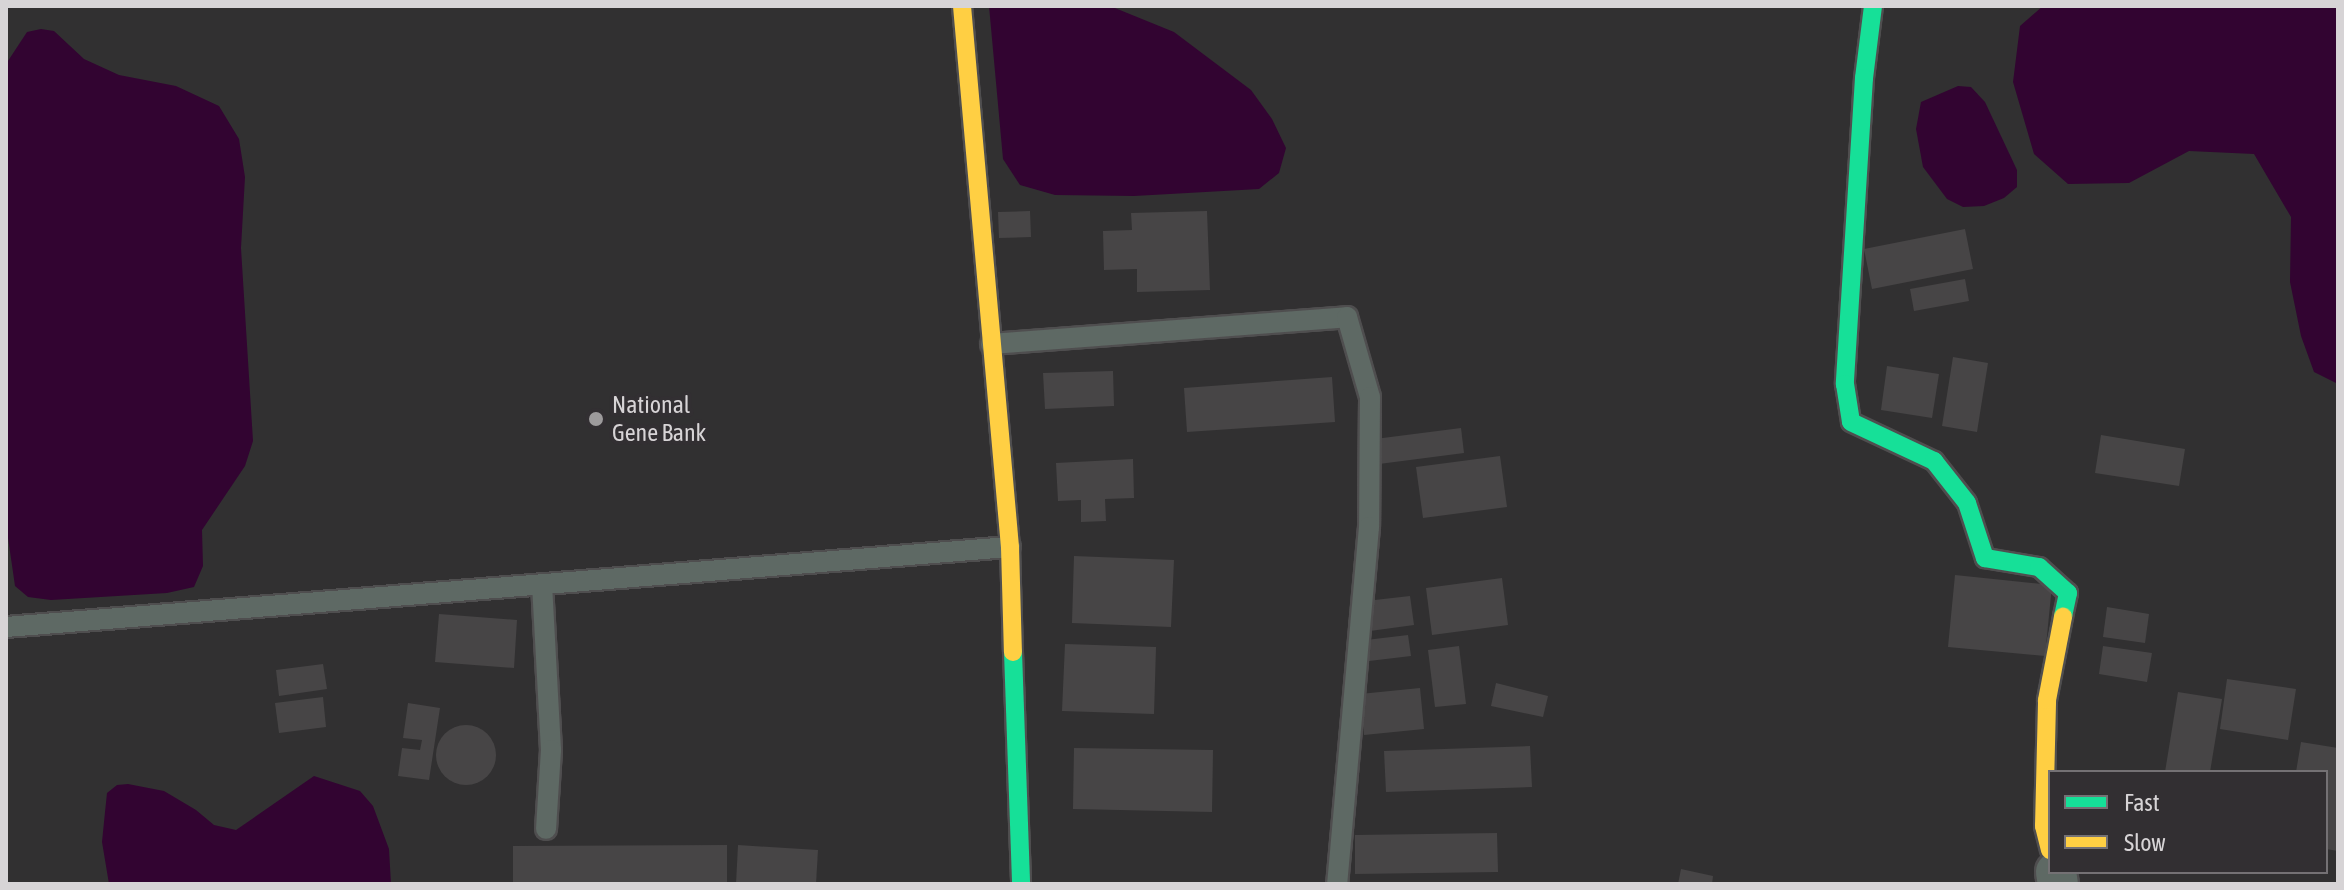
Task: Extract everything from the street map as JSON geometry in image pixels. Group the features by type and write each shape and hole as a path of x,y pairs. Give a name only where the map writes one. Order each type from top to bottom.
{"street":[{"path":"962,6 1010,547 1021,884"},
{"path":"1873,6 1864,78 1846,369 1851,422 1934,461 1967,503 1985,558 2039,567 2068,593 2047,700 2044,826 2048,842"}],"lane":[{"path":"991,344 1347,317 1370,397 1369,527 1337,884"},
{"path":"6,627 1010,547"},
{"path":"542,584 551,750 546,829"}],"shaded area":[{"path":"989,6 1110,6 1174,32 1251,90 1272,119 1286,148 1279,173 1259,189 1134,196 1055,195 1020,185 1003,159"},
{"path":"2043,6 2338,6 2338,384 2314,372 2301,336 2290,282 2291,217 2254,154 2189,151 2129,183 2068,184 2034,154 2013,82 2020,26"},
{"path":"41,29 54,31 84,59 119,75 176,86 219,106 239,139 245,177 241,248 253,441 245,466 202,530 203,566 194,587 167,593 51,600 28,597 15,586 6,524 6,64 27,32"},
{"path":"1958,86 1971,87 1985,102 2017,170 2017,187 2004,198 1984,206 1963,207 1947,199 1923,167 1916,129 1921,102"},
{"path":"314,776 360,791 373,806 389,849 391,884 109,884 102,842 107,793 117,785 164,791 214,825 236,830"}],"building":[{"path":"1030,211 1031,237 999,238 998,212"},
{"path":"1207,211 1210,290 1137,292 1137,269 1104,270 1103,231 1132,230 1131,213"},
{"path":"1965,229 1973,269 1872,289 1864,249"},
{"path":"1965,279 1969,301 1914,311 1910,289"},
{"path":"1953,357 1988,363 1977,432 1942,426"},
{"path":"1887,366 1939,374 1932,418 1881,410"},
{"path":"1113,371 1114,406 1045,409 1043,373"},
{"path":"1332,377 1335,422 1187,432 1184,388"},
{"path":"1461,428 1464,453 1379,464 1375,439"},
{"path":"2101,435 2185,449 2179,486 2095,473"},
{"path":"1500,456 1507,507 1423,518 1416,467"},
{"path":"1133,459 1134,498 1105,499 1106,521 1081,522 1081,500 1058,501 1056,463"},
{"path":"1074,556 1174,560 1171,627 1072,623"},
{"path":"1955,575 2052,585 2045,656 1948,647"},
{"path":"1502,578 1508,625 1432,635 1426,588"},
{"path":"1410,596 1414,625 1370,631 1366,601"},
{"path":"2107,607 2149,614 2145,643 2103,637"},
{"path":"439,614 517,620 514,668 435,662"},
{"path":"1408,635 1411,656 1369,661 1366,640"},
{"path":"1065,644 1156,647 1154,714 1062,711"},
{"path":"1459,646 1466,704 1435,707 1428,650"},
{"path":"2103,646 2152,653 2147,682 2099,674"},
{"path":"323,664 327,689 279,696 276,670"},
{"path":"2227,679 2296,689 2288,740 2220,729"},
{"path":"1496,683 1548,696 1543,717 1491,706"},
{"path":"1420,688 1424,729 1364,735 1360,694"},
{"path":"2178,692 2222,699 2210,770 2165,770"},
{"path":"323,697 326,727 279,733 275,703"},
{"path":"408,703 440,708 429,780 398,776 402,748 420,750 422,740 403,738"},
{"path":"466,725 478,727 487,734 494,743 494,767 487,776 478,783 466,785 454,783 445,776 438,767 436,755 438,743 445,734 454,727"},
{"path":"2301,742 2338,748 2338,851 2328,849 2328,770 2296,770"},
{"path":"1530,746 1532,787 1386,792 1384,751"},
{"path":"1074,748 1213,750 1212,812 1073,809"},
{"path":"1497,833 1498,872 1355,874 1355,835"},
{"path":"727,845 727,883 513,884 513,846"},
{"path":"738,845 818,850 816,884 736,884"},
{"path":"1681,869 1713,876 1712,884 1678,884"}],"traffic: fast":[{"path":"1873,6 1864,78 1845,384 1851,422 1934,461 1967,503 1985,558 2039,567 2068,593 2063,617"},
{"path":"1013,652 1021,884"}],"traffic: slow":[{"path":"962,6 1010,547 1013,652"},
{"path":"2048,842 2044,826 2047,700 2063,617"}],"place":[{"name":"National Gene Bank","path":"596,419"}]}
